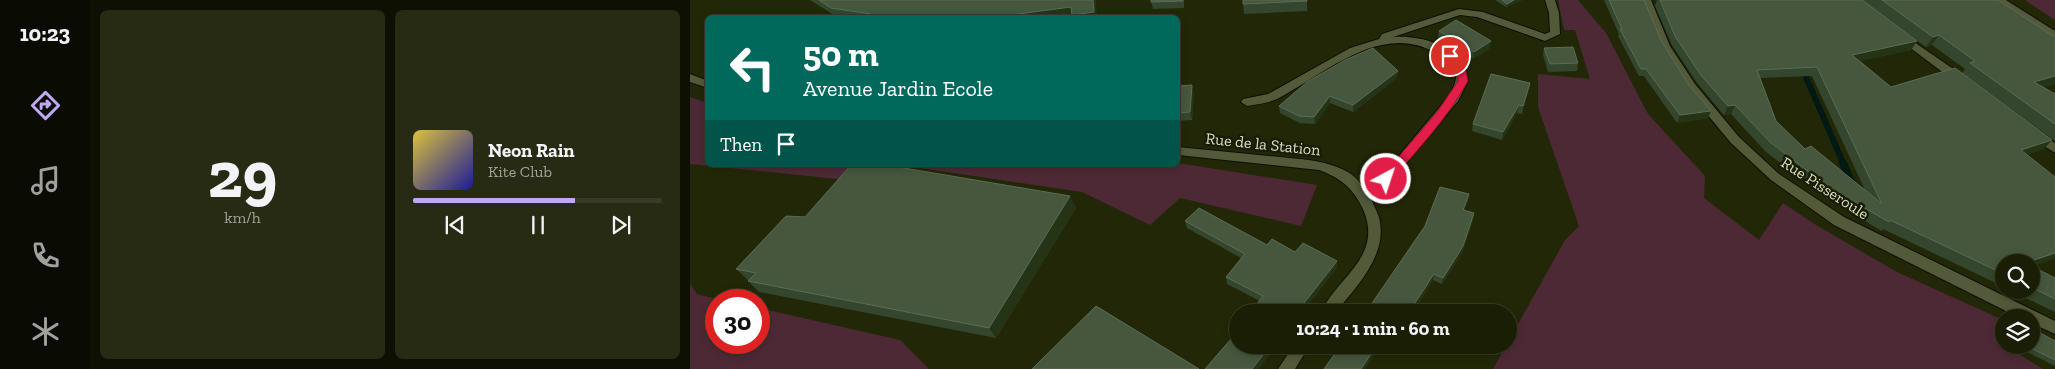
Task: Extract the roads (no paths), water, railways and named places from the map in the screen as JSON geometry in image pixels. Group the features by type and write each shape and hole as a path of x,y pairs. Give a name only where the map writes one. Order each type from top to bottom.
{"street":[{"path":"1383,41 1386,36 1459,12 1479,14 1545,38 1555,34 1554,13 1550,0"},
{"name":"Rue Pisseroule","path":"1646,0 1665,46 1691,87 1734,140 1775,177 1839,221 2055,328"},
{"path":"1999,0 2055,35"},
{"path":"1892,29 1969,86"},
{"path":"1247,102 1271,97 1354,50 1383,41 1410,39 1426,43 1450,56 1460,66 1463,81 1454,98 1386,179 1364,195 1374,221 1374,236 1370,251 1362,267 1334,304"},
{"path":"690,78 705,83"},
{"path":"2024,126 2055,149"},
{"name":"Rue de la Station","path":"1180,151 1320,166 1342,173 1364,195"},
{"path":"1286,369 1297,354"}],"waterway":[{"path":"1806,77 1844,165"},
{"path":"1843,163 1852,184"}]}
